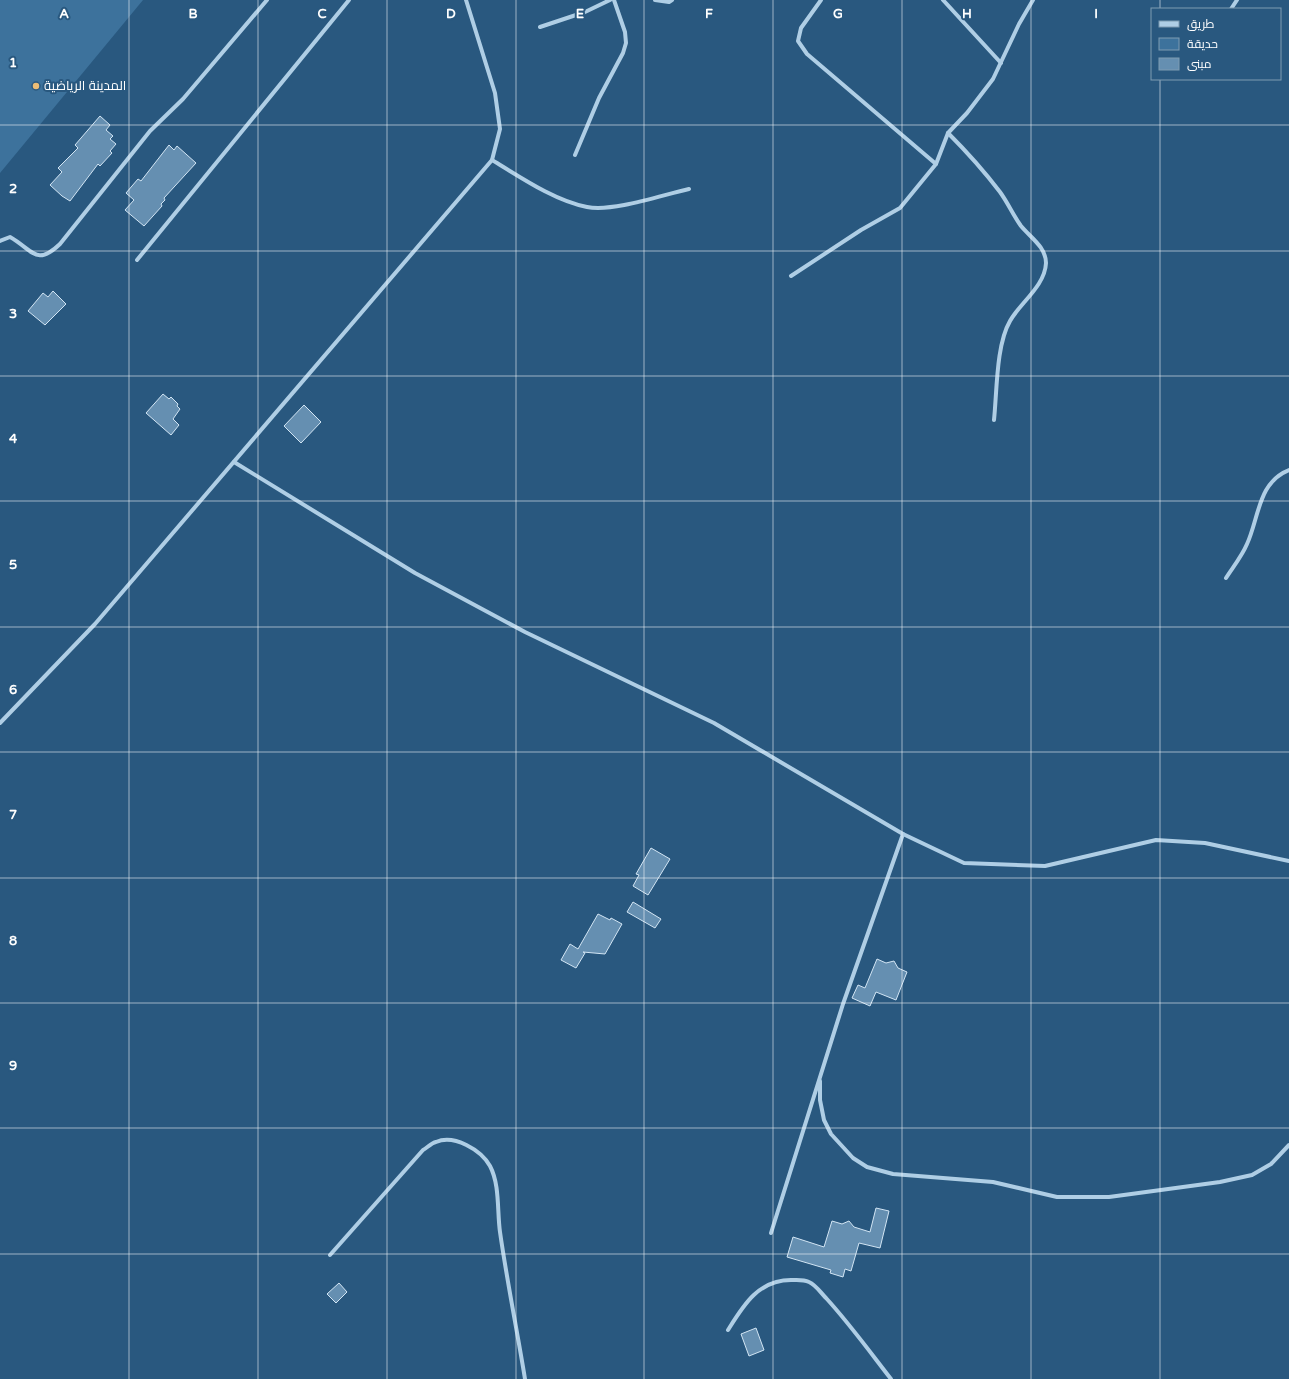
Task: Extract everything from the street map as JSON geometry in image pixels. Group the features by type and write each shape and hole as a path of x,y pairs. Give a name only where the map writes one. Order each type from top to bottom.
{"street":[{"path":"0,242 10,237 34,254 44,256 51,253 60,244 150,131 183,99 267,0"},
{"path":"137,260 349,0"},
{"path":"0,723 94,624 492,160 500,129 495,93 466,0"},
{"path":"540,27 586,12 610,0"},
{"path":"575,155 599,98 623,53 626,43 625,32 614,0"},
{"path":"655,0 669,2 672,0"},
{"path":"821,0 801,28 798,41 807,54 936,164"},
{"path":"943,0 1001,63"},
{"path":"791,276 861,230 900,208 936,164 948,133 980,97 993,79 1019,24 1033,0"},
{"path":"948,133 975,160 1022,227 1040,247 1046,261 1044,274 1010,321 1002,344 994,420"},
{"path":"492,160 527,182 565,200 588,207 608,207 689,189"},
{"path":"234,462 415,573 525,632 714,723 903,834 964,863 1045,866 1156,840 1205,843 1289,862"},
{"path":"1226,578 1246,546 1254,526 1263,494 1275,477 1289,470"},
{"path":"771,1233 843,1004 903,834"},
{"path":"820,1080 820,1100 824,1120 831,1134 849,1154 867,1167 893,1174 993,1182 1057,1197 1109,1197 1220,1182 1252,1175 1271,1164 1289,1145"},
{"path":"330,1255 423,1150 436,1142 450,1140 467,1145 480,1154 490,1166 495,1181 500,1230 524,1379"},
{"path":"728,1330 743,1305 753,1294 775,1282 787,1280 807,1281 813,1284 834,1306 891,1379"}],"green space":[{"name":"المدينة الرياضية","path":"0,0 143,0 0,173"}],"building":[{"path":"100,116 110,125 106,130 113,136 110,139 116,144 110,151 112,153 100,166 98,164 70,201 50,185 62,172 58,168 78,148 75,145"},
{"path":"169,145 174,150 177,146 196,163 164,198 165,200 161,204 162,206 144,226 125,210 134,200 126,193 138,179 141,181"},
{"path":"53,291 66,304 45,325 28,311 43,293 48,297"},
{"path":"163,394 169,399 171,397 178,404 177,406 180,409 173,419 179,425 171,435 146,413"},
{"path":"304,405 321,422 301,443 284,426"},
{"path":"651,848 670,859 648,895 633,886 639,875 636,874"},
{"path":"633,902 661,919 655,928 627,912"},
{"path":"598,914 610,920 611,918 622,924 605,954 583,952 585,953 576,968 561,960 570,944 578,949"},
{"path":"877,959 886,963 894,961 898,968 907,972 896,1000 876,992 870,1006 852,998 858,985 865,988"},
{"path":"876,1208 889,1211 880,1248 859,1243 851,1271 845,1269 843,1277 830,1273 831,1270 787,1257 793,1237 824,1247 832,1221 842,1224 849,1221 854,1227 870,1232"},
{"path":"339,1283 347,1292 336,1303 327,1294"},
{"path":"756,1328 764,1350 749,1356 741,1334"}],"place":[{"name":"المدينة الرياضية","path":"36,86"}]}
